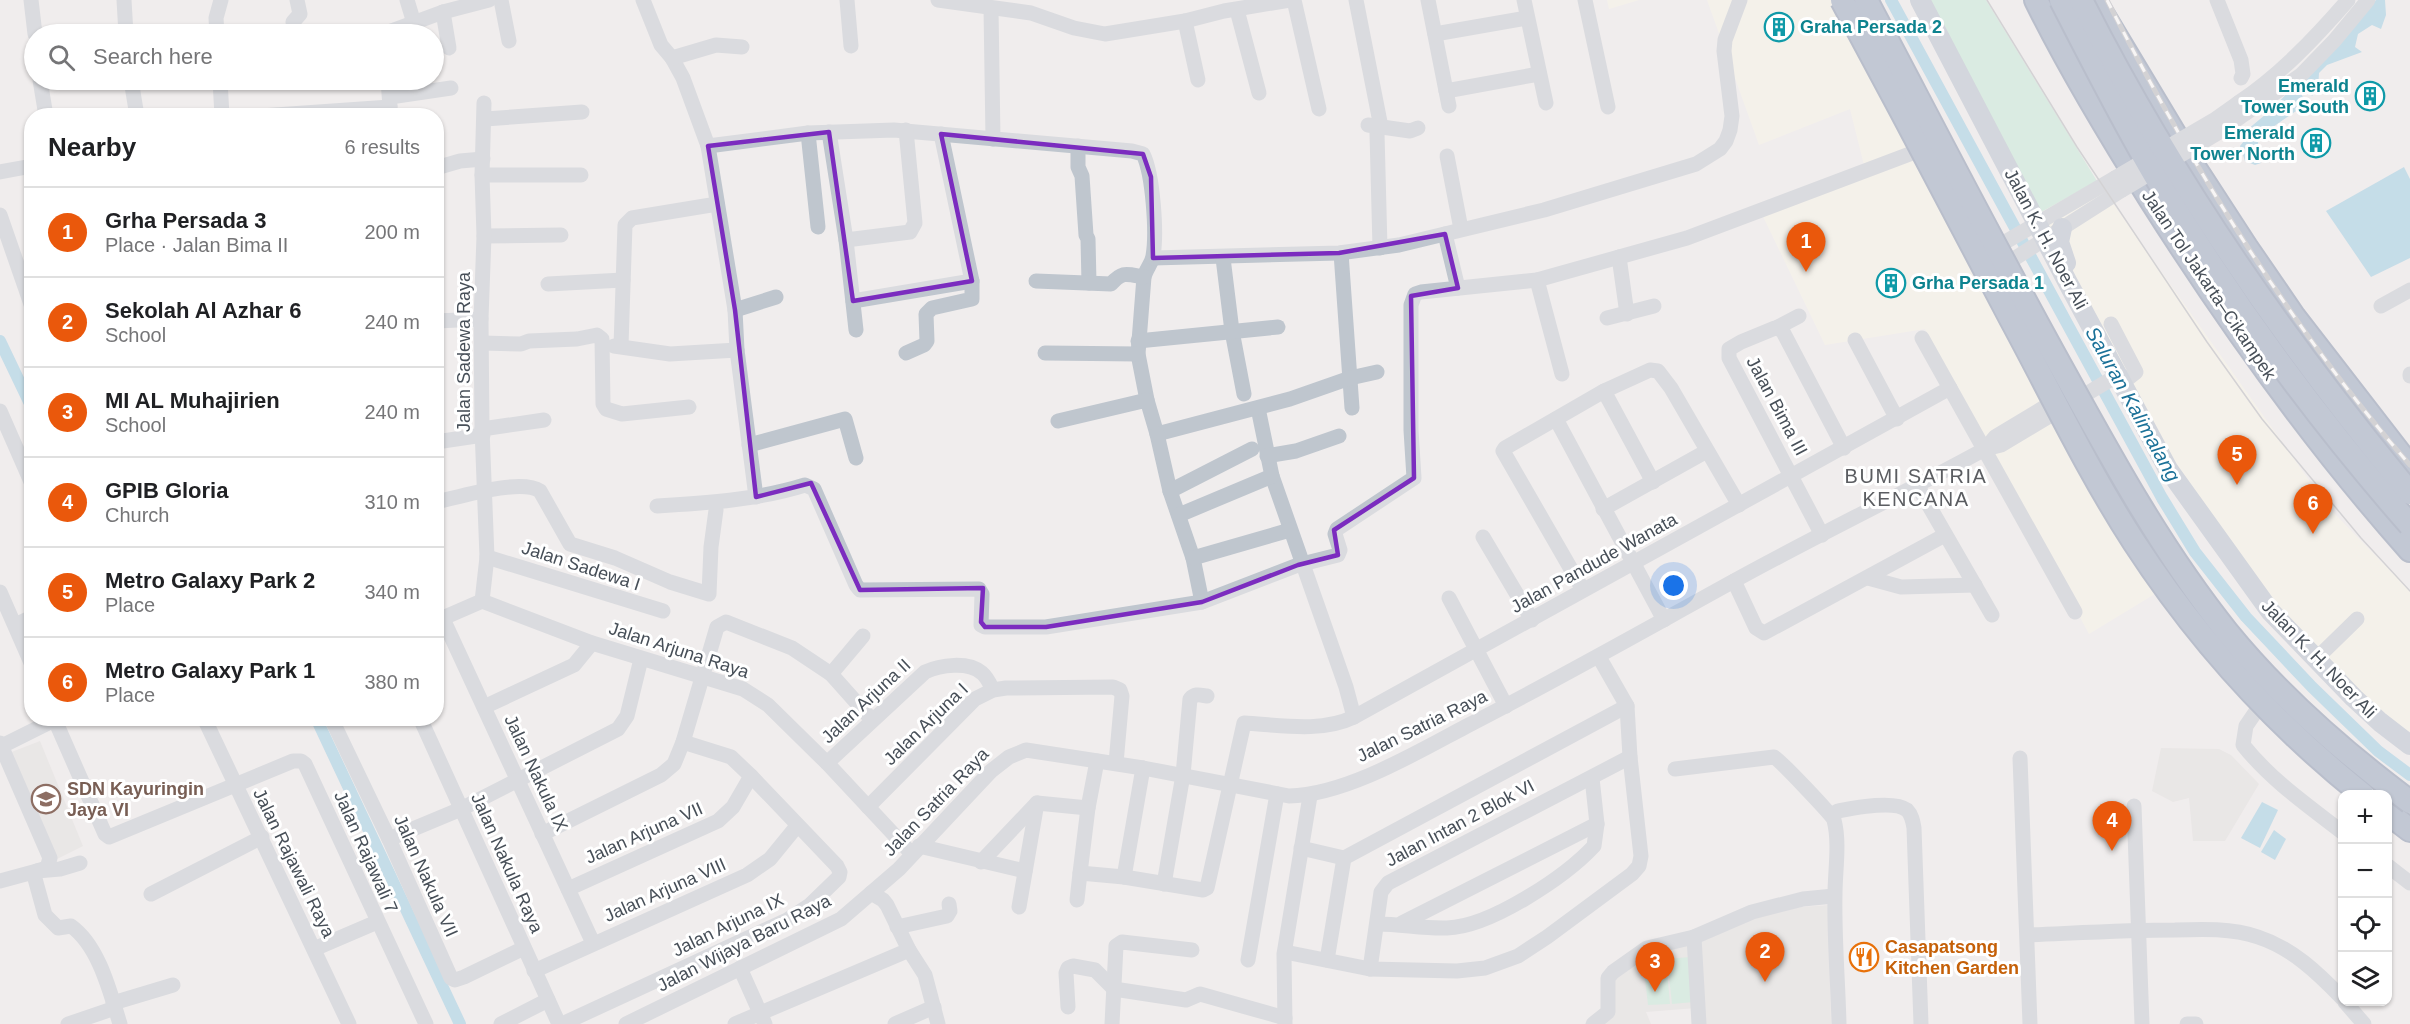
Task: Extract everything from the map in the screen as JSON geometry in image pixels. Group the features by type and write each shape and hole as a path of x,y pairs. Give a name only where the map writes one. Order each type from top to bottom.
{"highway":[{"path":"1842,0 2077,442 2133,540 2202,638 2242,684 2297,740 2356,790"},
{"path":"1866,0 2099,436 2150,525 2187,580 2229,633 2299,710 2321,731 2410,802"},
{"path":"2020,0 2046,21"},
{"name":"Jalan Tol Jakarta–Cikampek","path":"2036,0 2110,136 2207,287 2304,422 2410,550"},
{"path":"2061,0 2115,105 2160,184 2231,293 2334,433 2410,525"},
{"path":"2081,0 2170,157 2258,293 2332,395 2410,493"},
{"path":"2094,0 2196,170 2246,247 2294,317 2410,467"},
{"path":"2392,816 2410,830"}],"main road":[{"path":"1833,0 2022,350 2060,405 2130,541 2200,639 2259,707 2294,742 2348,790"},
{"name":"Jalan K. H. Noer Ali","path":"1920,0 2038,234 2068,283 2117,379 2169,469 2270,611 2315,660 2380,722 2410,745"},
{"path":"1945,208 1970,222 1993,250 2002,267 2025,329 2022,350"},
{"path":"2062,228 2059,242 2065,260 2068,283"},
{"path":"2392,824 2410,836"}],"street":[{"path":"31,0 34,24"},
{"path":"124,0 125,24"},
{"path":"217,24 221,0"},
{"path":"294,24 300,14 297,0"},
{"path":"406,0 414,23 443,12 489,0"},
{"path":"501,0 509,41"},
{"path":"643,0 661,45 672,58 683,78 708,146 735,310 737,350 756,497"},
{"path":"848,0 851,46"},
{"path":"944,1 1031,13 1083,31 1105,33 1185,21 1292,0 1319,109"},
{"path":"1356,0 1374,126 1377,133 1376,175 1380,248"},
{"path":"1428,0 1447,99 1539,74"},
{"path":"1524,0 1546,103"},
{"path":"1585,0 1608,107"},
{"path":"1153,258 1223,258 1341,253 1380,248 1544,210 1643,182 1696,164 1713,155 1724,144 1730,130 1732,116 1724,51 1725,40 1740,0"},
{"path":"2217,0 2241,60 2243,74 2241,78"},
{"path":"2002,267 2038,234 2118,184 2258,89 2322,30 2348,0"},
{"path":"1993,250 2062,228 2118,184 2221,131 2301,75 2334,41 2368,0"},
{"path":"991,8 993,139"},
{"path":"1237,10 1259,93"},
{"path":"443,12 450,48"},
{"path":"1435,34 1527,18"},
{"path":"1185,21 1198,80"},
{"path":"672,58 716,45 742,46"},
{"path":"389,90 390,107 451,88"},
{"path":"42,90 45,108"},
{"path":"133,90 136,108"},
{"path":"221,90 222,108"},
{"name":"Jalan Sadewa Raya","path":"482,601 487,557 482,432 484,103"},
{"path":"485,119 582,112"},
{"path":"1374,126 1410,131 1418,128"},
{"path":"708,146 808,133 906,130 1143,154 1149,165 1153,258 1143,277 1138,347 1146,399 1157,434 1170,492 1193,558 1202,602"},
{"path":"846,240 910,232 914,228 906,130"},
{"path":"829,132 846,240 856,330"},
{"path":"808,133 818,227"},
{"path":"906,353 924,345 927,341 926,314 932,308 972,299 972,281 941,134"},
{"path":"1078,146 1078,167 1082,176 1088,239 1089,283"},
{"path":"657,506 775,495 810,485 814,489 860,590 979,589 982,594 981,625 985,627 1046,627 1202,602 1301,564 1338,555 1340,550 1335,534 1337,529 1414,478 1411,430 1411,300 1415,294 1536,280 1687,238 1915,152"},
{"path":"1447,156 1461,229"},
{"path":"444,166 460,161 483,159"},
{"path":"0,172 24,168"},
{"path":"482,175 581,175"},
{"path":"621,346 625,225 632,218 717,204"},
{"path":"0,215 24,284"},
{"path":"1445,234 1458,288"},
{"path":"484,236 561,235"},
{"path":"1341,253 1352,408"},
{"path":"1619,256 1627,314"},
{"path":"1223,258 1232,331 1244,394"},
{"path":"1036,281 1111,284 1117,276 1123,274 1143,277"},
{"path":"548,284 623,280"},
{"path":"1536,280 1562,374"},
{"path":"853,301 972,281"},
{"path":"2381,306 2410,290"},
{"path":"735,310 776,297"},
{"path":"1607,318 1654,306"},
{"name":"Jalan Bima III","path":"1799,316 1730,348 1728,356 1822,535"},
{"path":"444,321 482,319"},
{"path":"2111,324 2136,372 2117,379"},
{"path":"1045,353 1138,347 1232,331 1278,327"},
{"path":"1778,327 1785,335 1844,448"},
{"path":"482,343 521,344 529,341 577,339 597,335 602,339 603,404 606,409 622,414 689,407"},
{"path":"1922,338 2075,612"},
{"path":"1855,340 1897,419"},
{"path":"602,345 670,354 737,350"},
{"path":"1583,590 1505,455 1504,449 1604,391 1654,369 1671,388 1739,505"},
{"path":"1157,434 1257,408 1350,378 1377,372"},
{"name":"Jalan Satria Raya","path":"874,892 899,869 991,771 1017,752 1026,750 1116,763 1277,794 1310,796 1349,782 1407,758 1599,657 1734,581 1985,449 2001,445 2060,405 2117,379"},
{"name":"Jalan Pandude Wanata","path":"1230,784 1244,723 1301,727 1345,722 1950,388"},
{"path":"1604,391 1653,482"},
{"path":"1058,421 1146,399"},
{"path":"1257,408 1272,476 1346,687 1353,717"},
{"path":"0,411 24,466"},
{"path":"749,445 845,418 856,458"},
{"path":"1556,419 1664,620"},
{"path":"444,440 544,420"},
{"path":"1267,456 1296,451 1339,436"},
{"path":"1170,492 1252,449"},
{"path":"1603,509 1707,451"},
{"path":"1179,515 1272,476"},
{"path":"1917,485 1992,615"},
{"path":"444,500 484,492 535,487 540,491 570,544 615,558 670,582 705,594 709,594 710,589 711,548 716,510"},
{"path":"1193,558 1290,530"},
{"path":"1734,581 1756,628 1764,633 1945,535"},
{"path":"1483,537 1532,620"},
{"name":"Jalan Sadewa I","path":"487,557 663,611"},
{"path":"1868,578 1901,587 1976,585"},
{"path":"0,592 24,646"},
{"path":"1449,598 1506,706"},
{"path":"444,618 482,601"},
{"name":"Jalan Arjuna Raya","path":"482,601 592,643 743,689 757,697 916,850"},
{"path":"2315,660 2357,619"},
{"path":"15,625 24,621"},
{"path":"542,834 661,775 674,764 683,742 717,627 726,622 792,648 831,674 872,720"},
{"name":"Jalan Nakula IX","path":"444,628 484,707 593,943"},
{"path":"831,674 863,636"},
{"path":"484,707 574,665 592,643"},
{"path":"1285,952 1370,969 1485,968 1518,956 1623,882 1639,866 1641,856 1630,758 1627,706 1599,657"},
{"path":"389,839 461,809 618,729 627,716 641,659"},
{"name":"Jalan Arjuna II","path":"827,763 931,669 962,666 973,668 983,673 993,690"},
{"name":"Jalan Arjuna I","path":"871,805 975,699 993,690 1113,687 1122,696 1116,763"},
{"path":"1164,884 1184,775 1190,699 1199,694 1207,696"},
{"path":"1301,848 1344,858 1627,706"},
{"path":"2259,707 2246,726 2243,745 2258,764 2338,828"},
{"path":"0,881 47,868 50,858 0,745 41,726"},
{"path":"59,726 105,834 109,837 234,786"},
{"name":"Jalan Rajawali Raya","path":"208,726 234,786 262,837 349,1024"},
{"name":"Jalan Nakula VII","path":"334,726 389,839 452,978 455,980 464,977 524,948"},
{"name":"Jalan Nakula Raya","path":"424,726 560,1024"},
{"name":"Jalan Arjuna IX","path":"560,1024 787,920 810,905 839,877 840,872 837,866 730,757 683,742"},
{"path":"1675,769 1773,757 1786,766 1804,789 1833,817"},
{"name":"Jalan Intan 2 Blok VI","path":"1370,969 1381,892 1388,883 1630,758"},
{"path":"2020,758 2030,1024"},
{"name":"Jalan Rajawali 7","path":"234,786 293,761 301,761 305,764 426,1024"},
{"path":"1077,900 1088,808 1097,761"},
{"path":"1124,877 1143,768"},
{"name":"Jalan Arjuna VII","path":"568,889 718,821 733,807 751,776"},
{"path":"1377,924 1447,928 1476,923 1510,908 1594,846 1597,824 1592,778"},
{"path":"1080,873 1124,877 1198,891 1207,888 1230,784"},
{"path":"1248,960 1277,794"},
{"path":"1068,1007 1066,973 1073,966 1095,970 1114,989 1186,1000 1200,994 1285,1021 1285,952 1310,796"},
{"path":"1037,803 1088,808"},
{"path":"981,862 1037,803"},
{"path":"1019,907 1037,803"},
{"path":"1839,1024 1834,896 1836,836 1833,814 1838,810 1885,805 1904,808 1911,815 1914,828 1922,1024"},
{"path":"2134,806 2142,1024"},
{"path":"1402,924 1597,824"},
{"name":"Jalan Arjuna VIII","path":"534,971 747,875 770,859 797,826"},
{"path":"151,894 262,837"},
{"path":"916,850 1025,871"},
{"path":"1327,960 1344,858"},
{"path":"37,871 60,869 80,863"},
{"path":"2392,869 2410,883"},
{"path":"37,871 34,878 45,915 58,928 71,926 78,931 100,963 120,1024"},
{"path":"874,892 887,905 909,950 925,975 938,1024"},
{"name":"Jalan Wijaya Baru Raya","path":"633,1022 841,919 874,892"},
{"path":"1593,1024 1608,1012 1608,978 1612,972 1647,948 1694,937 1752,912 1803,899 1834,896"},
{"path":"897,927 947,916 950,911 949,904"},
{"path":"314,949 377,922"},
{"path":"2028,935 2205,929 2257,936 2279,946 2305,963 2338,994"},
{"path":"1694,937 1699,1024"},
{"path":"1112,1024 1116,946 1119,943 1192,950"},
{"path":"735,1024 762,1018 909,950"},
{"path":"740,968 762,1018"},
{"path":"69,1024 114,1005 173,985"},
{"path":"501,1024 548,1000"},
{"path":"2349,1006 2364,1024"},
{"path":"895,1024 934,1007"},
{"path":"2187,1024 2196,1024"}],"highlighted area":[{"path":"829,132 853,301 972,281 941,134 1143,154 1151,177 1153,258 1339,253 1445,234 1458,288 1411,296 1414,478 1334,530 1338,555 1298,565 1202,602 1046,627 985,627 981,622 983,588 860,590 811,483 756,497 735,310 708,146"}],"shaded area":[{"path":"1607,0 1639,0 1609,9"},
{"path":"1707,0 1833,0 2163,589 2089,634 1925,329 1825,345 1757,204 1866,173 1850,109 1759,145"},
{"path":"2097,181 2328,507 2410,591 2410,731 2402,739 2272,609 2168,469 2034,216"},
{"name":"SDN Kayuringin Jaya VI","path":"40,741 83,846 55,860 9,753"},
{"path":"2161,748 2219,749 2231,755 2259,784 2225,841 2193,841 2189,798 2173,802 2152,791"},
{"path":"1829,905 1831,1024 1706,1024 1697,942 1746,919 1801,907"},
{"path":"1692,942 1696,1008 1646,1012 1651,1024 1599,1024 1615,1015 1614,976 1648,951"}],"green space":[{"path":"1927,0 1986,0 2097,181 2034,216"},
{"path":"1690,957 1694,1002 1672,1004 1667,959"},
{"path":"1666,959 1670,1004 1648,1005 1643,961"}],"water":[{"path":"2376,0 2385,0 2386,15 2381,29 2372,25 2358,34 2355,47 2362,52 2327,65 2319,73 2318,89 2312,96 2308,88 2300,91 2306,104 2260,136 2256,150 2261,163 2255,165 2245,161 2240,146 2248,136 2247,130 2272,109"},
{"path":"2404,167 2410,179 2410,258 2371,277 2326,211"},
{"path":"2262,802 2278,810 2260,848 2241,838"},
{"path":"2274,830 2286,839 2275,860 2261,852"}],"waterway":[{"name":"Saluran Kalimalang","path":"1891,0 2162,498 2195,552 2246,617 2312,687 2378,751 2410,775"},
{"path":"0,341 24,391"},
{"path":"320,726 460,1024"}],"tram line":[{"path":"1987,0 2077,147 2207,342 2262,419 2361,538 2410,591"}],"railway":[{"path":"2107,0 2172,122 2244,242 2323,357 2410,465"}],"place":[{"name":"Graha Persada 2","path":"1779,27"},
{"name":"Emerald Tower South","path":"2370,96"},
{"name":"Emerald Tower North","path":"2316,143"},
{"name":"Grha Persada 3","path":"1806,272"},
{"name":"Grha Persada 1","path":"1891,283"},
{"name":"Metro Galaxy Park 2","path":"2237,485"},
{"name":"Metro Galaxy Park 1","path":"2313,534"},
{"name":"SDN Kayuringin Jaya VI","path":"46,799"},
{"name":"GPIB Gloria","path":"2112,851"},
{"name":"Casapatsong Kitchen Garden","path":"1864,957"},
{"name":"Sekolah Al Azhar 6","path":"1765,982"},
{"name":"MI AL Muhajirien","path":"1655,992"}],"district":[{"name":"BUMI SATRIA KENCANA","path":"1916,488"}]}
